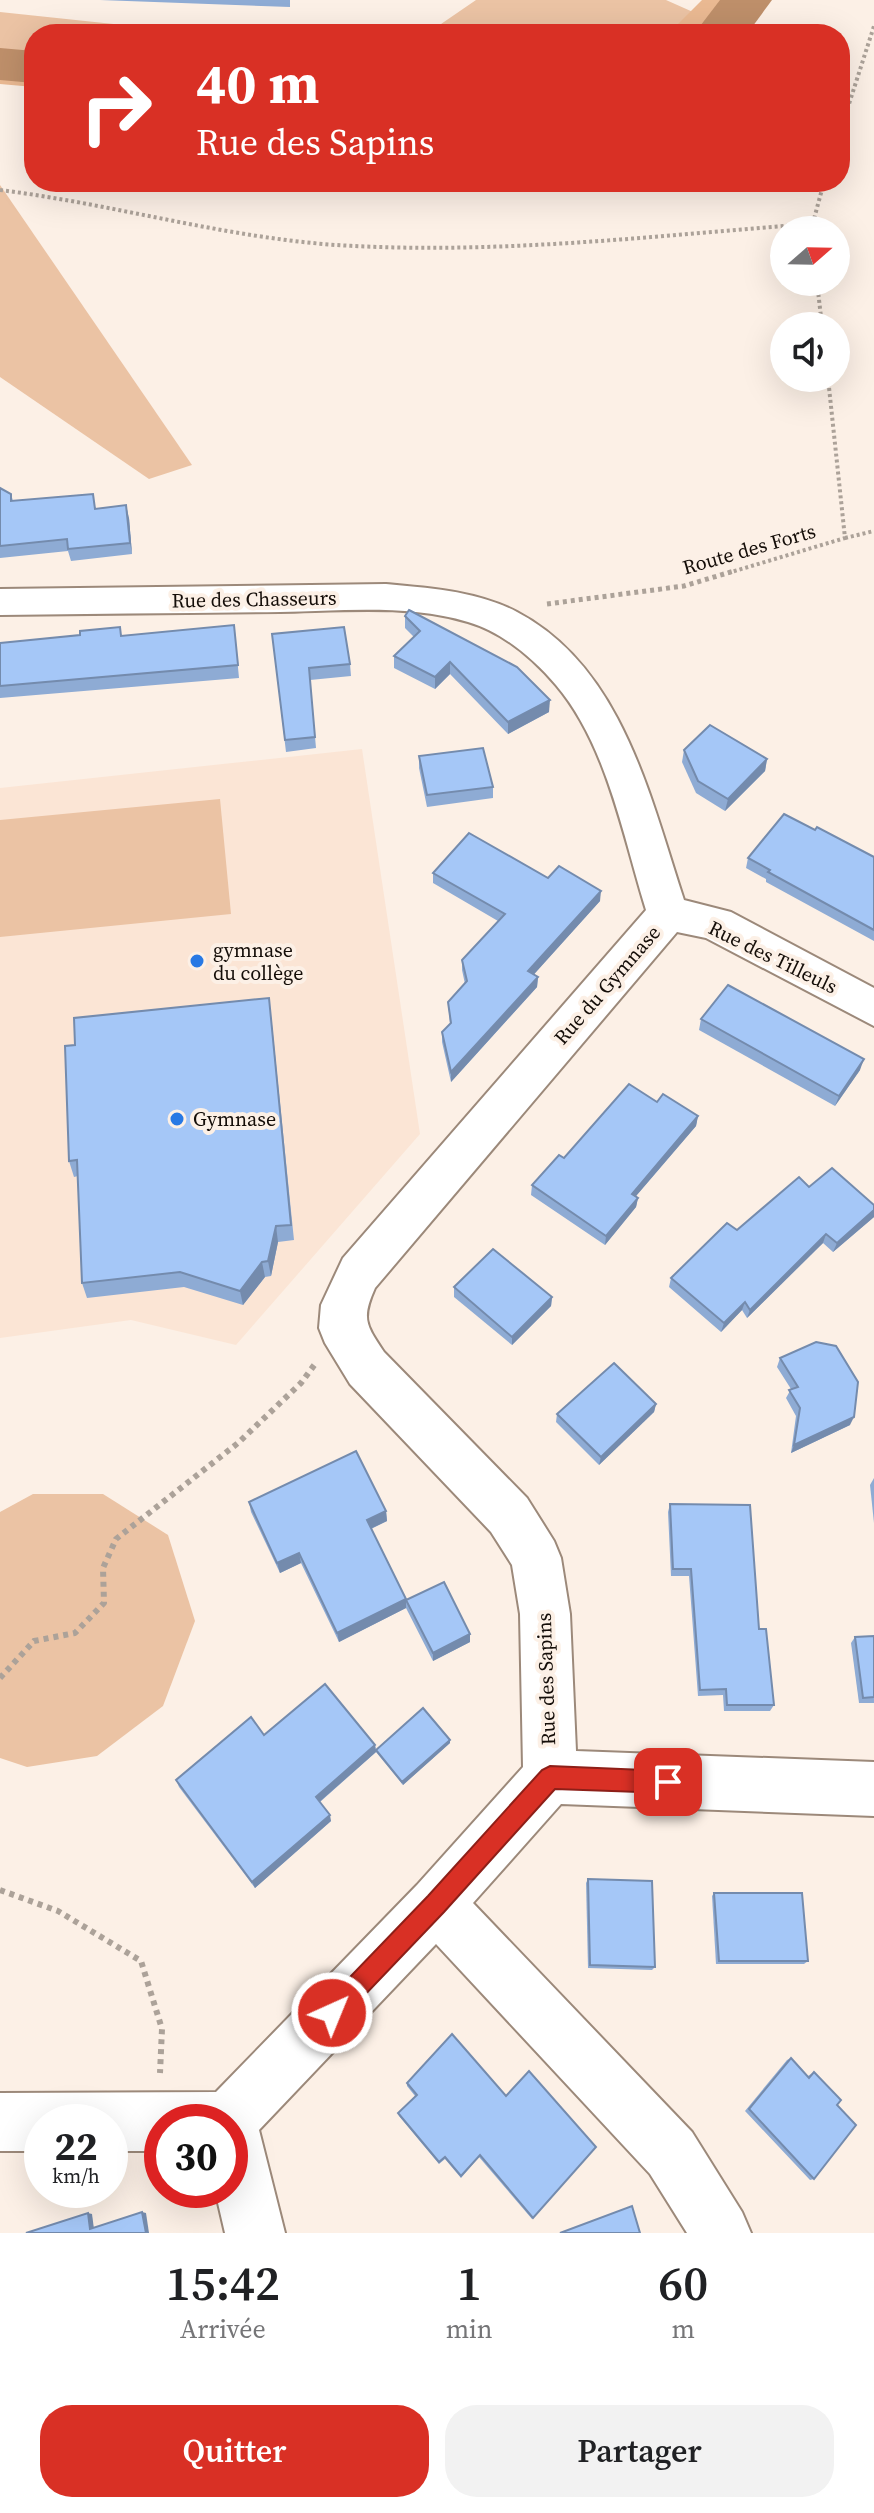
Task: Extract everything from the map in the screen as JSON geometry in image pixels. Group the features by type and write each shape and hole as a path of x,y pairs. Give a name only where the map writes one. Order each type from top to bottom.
{"street":[{"name":"Rue des Chasseurs","path":"0,602 386,597 449,603 505,622"},
{"name":"Rue du Gymnase","path":"342,1328 344,1305 359,1273 668,913 618,757 584,695 548,654 505,622"},
{"name":"Rue des Tilleuls","path":"668,913 716,924 874,1008"},
{"name":"Rue des Sapins","path":"342,1328 367,1368 509,1515 536,1558 545,1614 550,1777"},
{"path":"248,2104 436,1904 550,1777 874,1789"},
{"path":"436,1904 671,2153 721,2233"},
{"path":"0,2122 144,2122"},
{"path":"248,2204 255,2233"}],"path":[{"path":"850,101 874,26"},
{"path":"0,190 58,196 268,238 452,250 770,230"},
{"path":"814,216 821,192"},
{"name":"Route des Forts","path":"505,622 537,606 684,586 845,538 829,392"},
{"path":"845,538 874,531"},
{"path":"0,1678 34,1641 75,1633 104,1603 103,1568 116,1539 238,1443 301,1383 342,1328"},
{"path":"0,1890 58,1911 141,1961 162,2029 161,2104"}],"shaded area":[{"path":"476,0 666,0 693,12 679,24 441,24"},
{"path":"702,0 761,0 745,24 678,24"},
{"path":"0,12 113,24 24,24 24,54 0,52"},
{"path":"0,52 24,54 24,86 0,84"},
{"path":"0,185 192,465 149,479 0,377"},
{"name":"gymnase du collège","path":"362,749 420,1134 236,1345 131,1320 0,1338 0,788"},
{"path":"220,799 231,914 0,937 0,820"},
{"path":"33,1494 103,1494 168,1535 195,1621 163,1706 97,1756 27,1767 0,1758 0,1512"}],"building":[{"path":"0,488 11,494 11,501 93,494 95,509 126,505 130,543 68,549 67,539 0,546"},
{"path":"409,610 517,667 550,700 508,722 450,662 435,677 394,656 420,631 405,616"},
{"path":"234,625 238,665 0,686 0,643 80,635 80,631 120,627 121,636"},
{"path":"344,627 350,664 309,668 315,737 285,740 272,634"},
{"path":"710,725 767,759 728,799 698,781 684,750"},
{"path":"483,748 493,787 427,795 419,756"},
{"path":"784,814 815,830 817,827 874,857 874,930 748,858"},
{"path":"469,833 548,878 559,866 601,891 528,971 538,977 451,1072 442,1032 451,1023 448,1002 467,981 462,960 505,914 433,873"},
{"path":"728,985 864,1059 839,1096 701,1019"},
{"name":"Gymnase","path":"269,998 291,1225 276,1226 268,1261 262,1262 240,1291 180,1272 82,1283 77,1160 69,1161 65,1046 75,1045 74,1018"},
{"path":"629,1084 657,1102 663,1094 698,1116 632,1194 638,1198 606,1236 532,1185 559,1155 564,1158"},
{"path":"832,1168 874,1205 874,1210 837,1243 826,1234 750,1310 745,1302 724,1323 671,1278 727,1223 737,1230 799,1177 809,1187"},
{"path":"493,1249 552,1297 512,1337 454,1287"},
{"path":"816,1342 836,1346 858,1382 854,1417 794,1445 800,1408 789,1390 798,1387 780,1358"},
{"path":"614,1363 656,1404 601,1457 557,1414"},
{"path":"356,1451 386,1511 367,1520 406,1599 337,1633 299,1553 277,1563 249,1502"},
{"path":"670,1504 750,1505 759,1629 766,1629 774,1705 727,1705 726,1689 700,1690 691,1569 673,1569"},
{"path":"444,1582 470,1634 433,1653 406,1600"},
{"path":"874,1636 874,1697 863,1698 855,1637"},
{"path":"325,1684 375,1745 316,1797 330,1815 252,1882 176,1780 251,1717 264,1735"},
{"path":"423,1708 450,1740 402,1782 376,1750"},
{"path":"588,1879 652,1881 655,1967 590,1965"},
{"path":"714,1893 802,1893 808,1961 719,1961"},
{"path":"452,2034 506,2096 529,2071 596,2147 533,2218 480,2155 461,2176 445,2157 439,2162 398,2113 417,2095 407,2083"},
{"path":"791,2058 809,2078 814,2072 841,2100 837,2105 856,2125 814,2179 749,2109"},
{"path":"632,2206 640,2233 560,2233"},
{"path":"142,2212 146,2233 26,2233 88,2213 90,2229"}],"waterway":[{"path":"728,24 747,0"},
{"path":"0,64 24,66"}],"place":[{"name":"gymnase du collège","path":"197,961"},
{"name":"Gymnase","path":"177,1119"}],"route":[{"path":"332,2013 436,1904 550,1777 668,1782"}]}
